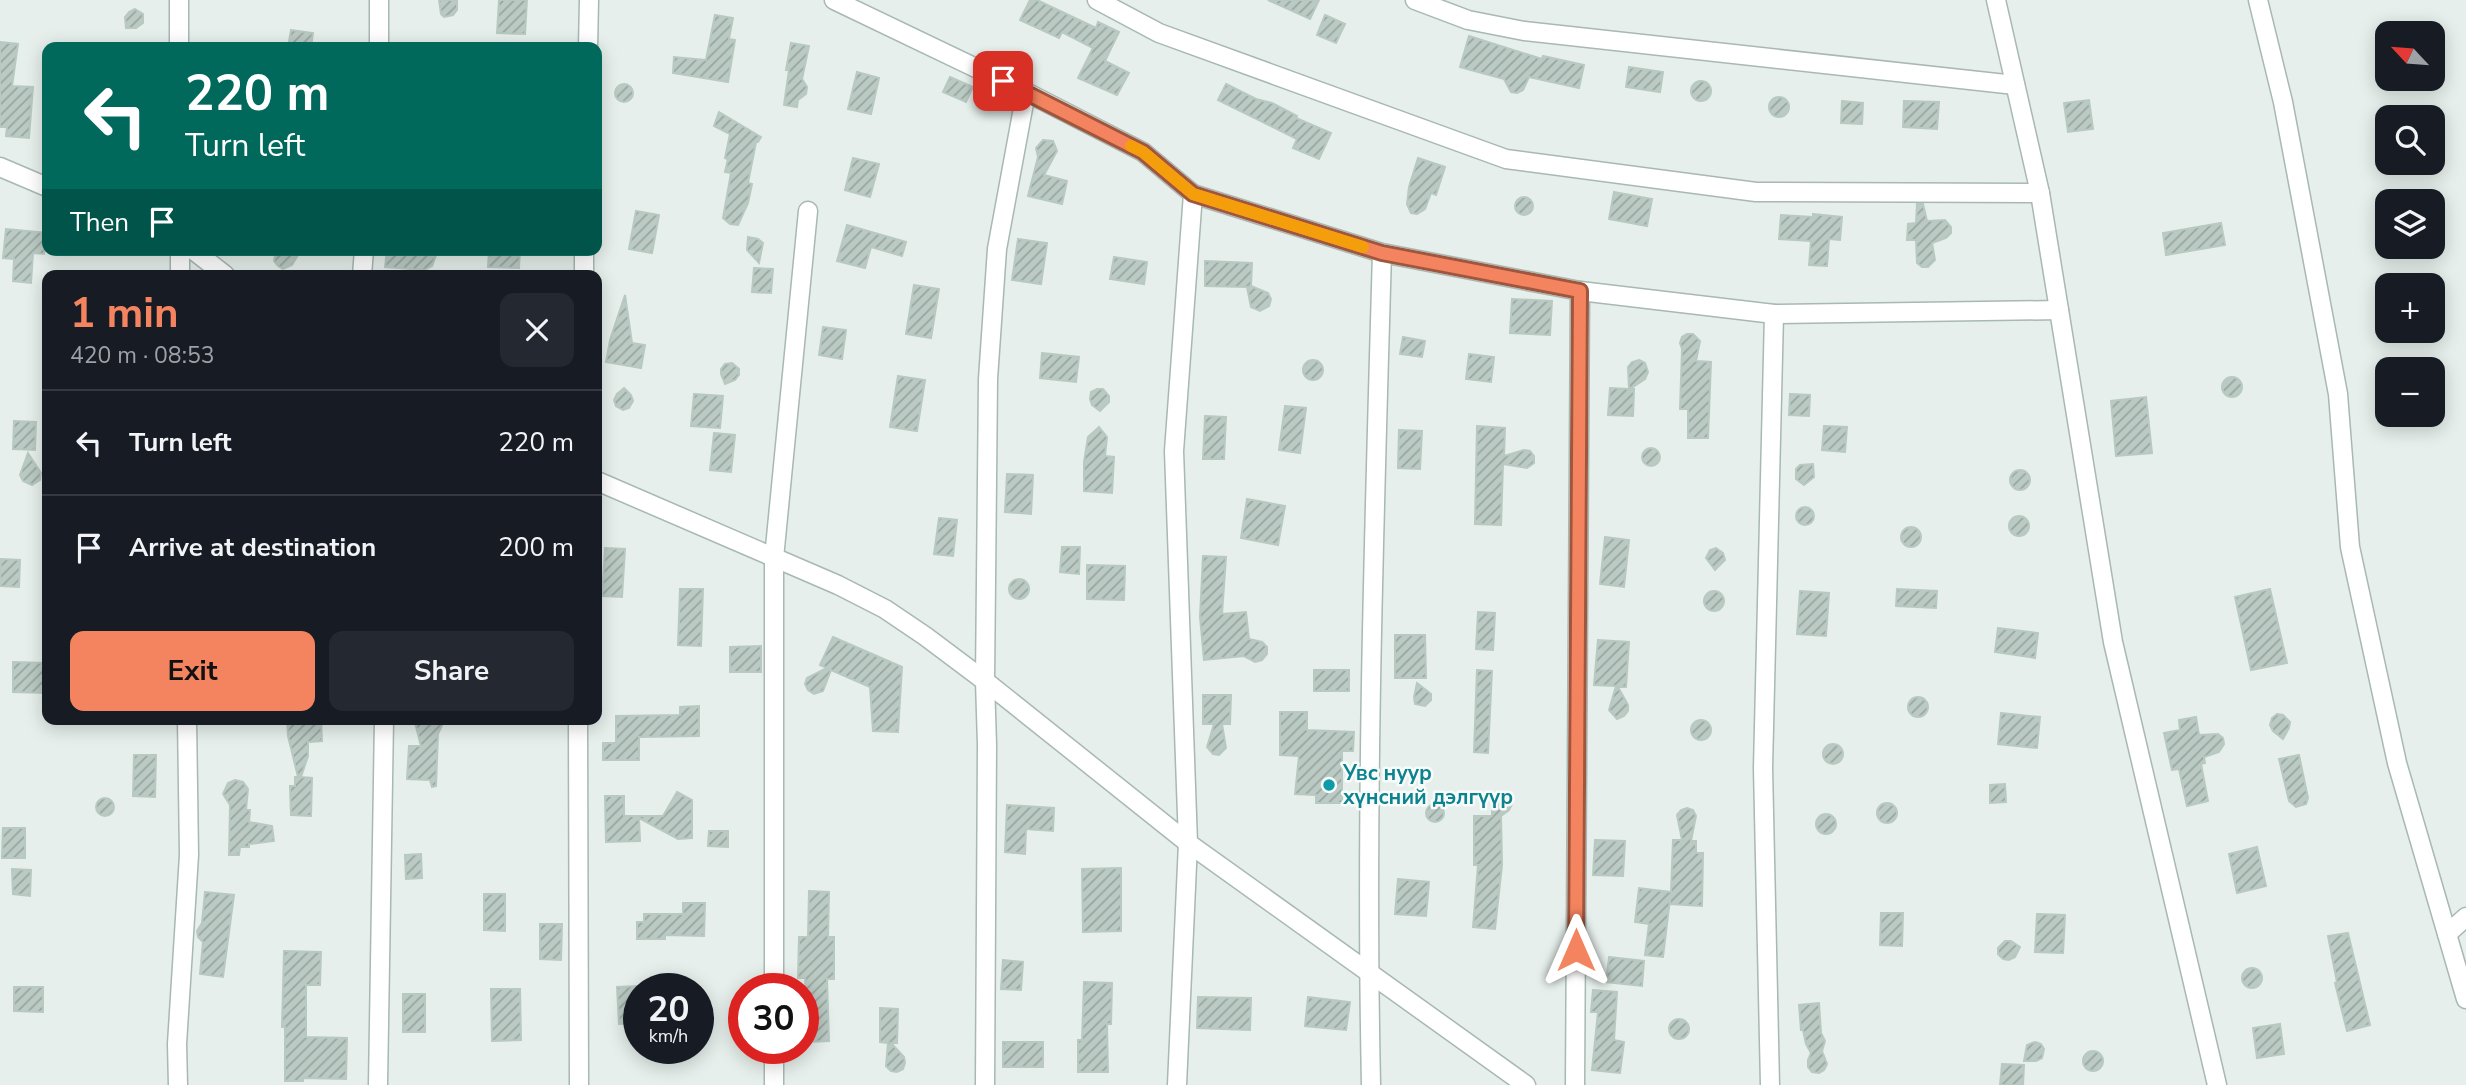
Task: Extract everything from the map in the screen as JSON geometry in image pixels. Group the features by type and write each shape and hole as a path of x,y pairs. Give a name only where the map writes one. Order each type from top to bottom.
{"street":[{"path":"179,0 179,42"},
{"path":"379,0 379,42"},
{"path":"588,42 589,0"},
{"path":"834,0 1026,92 1143,152 1193,194 1382,253 1580,291 1774,314 2059,310"},
{"path":"1097,0 1159,33 1506,159 1756,192 2040,193"},
{"path":"1415,0 1468,20 1524,31 2015,85"},
{"path":"1996,0 2040,193 2113,642 2217,1085"},
{"path":"2259,0 2283,102 2338,394 2350,547 2397,763 2466,999"},
{"path":"985,1085 988,379 997,249 1026,92"},
{"path":"0,167 42,185"},
{"path":"1177,1085 1188,843 1174,451 1193,194"},
{"path":"774,973 774,558 808,211"},
{"path":"1371,1085 1368,974 1371,604 1382,253"},
{"path":"201,256 219,270"},
{"path":"1575,1085 1580,291"},
{"path":"1770,1085 1763,768 1774,314"},
{"path":"602,483 838,585 885,609 985,681 1188,843 1526,1085"},
{"path":"178,1085 177,1044 189,855 187,725"},
{"path":"378,1085 384,725"},
{"path":"578,725 579,1085"},
{"path":"2447,934 2466,917"},
{"path":"774,1064 774,1085"}],"building":[{"path":"439,0 457,0 457,10 453,15 444,17"},
{"path":"499,0 527,0 525,34 497,33"},
{"path":"1030,0 1037,0 1096,28 1098,22 1119,32 1105,61 1129,73 1117,95 1078,78 1093,48 1062,32 1059,38 1020,20"},
{"path":"1268,0 1319,0 1310,19"},
{"path":"135,9 143,14 143,23 136,28 126,28 125,17"},
{"path":"715,15 733,18 729,39 735,40 728,82 673,73 674,57 706,60"},
{"path":"1325,15 1345,24 1336,43 1317,35"},
{"path":"291,30 313,33 312,42 289,42"},
{"path":"1469,36 1542,59 1543,56 1584,65 1579,88 1529,77 1523,90 1511,92 1504,79 1460,67"},
{"path":"0,42 18,44 12,86 33,87 29,138 6,136 7,127 0,127"},
{"path":"791,43 809,46 802,79 807,87 806,94 798,100 797,107 784,105"},
{"path":"1629,67 1663,72 1660,92 1626,87"},
{"path":"857,72 879,78 871,114 848,109"},
{"path":"950,77 973,87 966,102 943,92"},
{"path":"1701,81 1708,84 1711,91 1708,98 1701,101 1694,98 1691,91 1694,84"},
{"path":"624,84 630,87 633,93 630,99 624,102 618,99 615,93 618,87"},
{"path":"1226,84 1256,99 1272,103 1297,116 1296,118 1331,133 1319,159 1293,148 1297,139 1218,100"},
{"path":"1779,97 1786,100 1789,107 1786,114 1779,117 1772,114 1769,107 1772,100"},
{"path":"2089,100 2093,129 2068,132 2064,103"},
{"path":"1842,101 1863,103 1862,124 1841,123"},
{"path":"1904,101 1939,102 1937,129 1903,127"},
{"path":"719,112 761,137 756,142 748,183 752,184 748,203 738,225 730,224 723,218 731,173 725,172 730,134 714,126"},
{"path":"1043,140 1053,141 1057,151 1044,175 1067,181 1062,204 1028,196 1038,157 1036,148"},
{"path":"853,158 879,164 870,197 845,190"},
{"path":"1418,158 1445,167 1436,195 1431,193 1425,209 1417,214 1411,213 1407,204"},
{"path":"1614,192 1652,199 1647,226 1609,219"},
{"path":"1524,197 1530,200 1533,206 1530,212 1524,215 1518,212 1515,206 1518,200"},
{"path":"1917,204 1923,204 1927,221 1945,220 1951,227 1951,233 1946,238 1932,243 1935,260 1928,267 1917,263 1916,240 1907,240 1908,224 1916,223"},
{"path":"636,211 659,215 652,253 629,249"},
{"path":"1813,214 1842,217 1840,240 1829,239 1827,266 1809,265 1811,241 1779,239 1781,215 1813,217"},
{"path":"2221,223 2225,245 2166,255 2163,233"},
{"path":"847,225 906,242 902,256 871,247 865,268 837,261"},
{"path":"6,229 42,233 42,254 33,253 31,283 13,281 14,259 3,258"},
{"path":"748,237 763,243 759,263 747,250"},
{"path":"1018,239 1047,243 1041,284 1012,280"},
{"path":"275,256 297,256 292,265 283,269 274,261"},
{"path":"386,256 436,256 432,266 424,270 385,267"},
{"path":"489,256 520,256 519,268 488,267"},
{"path":"1114,257 1147,262 1144,284 1110,279"},
{"path":"1205,261 1252,263 1251,286 1268,293 1271,299 1269,306 1260,311 1251,307 1247,287 1205,286"},
{"path":"754,268 773,269 771,293 752,292"},
{"path":"914,285 939,289 931,338 906,334"},
{"path":"625,295 632,343 645,345 641,368 606,362 610,340"},
{"path":"1512,299 1552,301 1550,335 1510,333"},
{"path":"823,327 846,330 842,359 819,355"},
{"path":"1693,334 1700,341 1696,361 1711,362 1708,438 1688,438 1688,409 1680,409 1680,343 1682,337"},
{"path":"1403,337 1425,341 1422,357 1400,354"},
{"path":"1042,353 1079,357 1076,382 1040,378"},
{"path":"1469,354 1494,357 1491,382 1466,379"},
{"path":"1313,360 1320,363 1323,370 1320,377 1313,380 1306,377 1303,370 1306,363"},
{"path":"1639,360 1645,363 1648,372 1645,379 1630,389 1634,389 1633,416 1608,415 1610,388 1629,389 1628,367"},
{"path":"732,363 739,369 739,375 725,384 721,369 725,364"},
{"path":"898,376 925,380 917,431 890,427"},
{"path":"2232,377 2239,380 2242,387 2239,394 2232,397 2225,394 2222,387 2225,380"},
{"path":"624,388 633,401 629,408 623,410 616,406 614,400"},
{"path":"1103,389 1109,396 1109,402 1100,411 1092,405 1090,399 1091,392"},
{"path":"694,394 723,396 720,428 691,426"},
{"path":"1790,394 1810,395 1809,416 1789,415"},
{"path":"2146,397 2152,453 2116,456 2111,401"},
{"path":"1285,406 1306,408 1300,453 1279,450"},
{"path":"1205,416 1226,417 1224,459 1203,459"},
{"path":"14,421 36,422 35,450 13,449"},
{"path":"1477,426 1505,428 1504,456 1524,450 1530,451 1534,456 1534,463 1527,468 1503,464 1501,525 1475,524"},
{"path":"1824,426 1847,427 1845,452 1822,450"},
{"path":"1099,427 1107,437 1105,456 1114,457 1112,493 1084,491 1084,462 1088,437"},
{"path":"1399,430 1422,431 1420,469 1398,468"},
{"path":"714,433 735,435 731,472 710,470"},
{"path":"1651,448 1659,453 1660,457 1655,465 1651,466 1643,461 1642,457 1647,449"},
{"path":"28,453 41,473 40,480 32,485 23,481 20,475"},
{"path":"1813,464 1814,477 1804,485 1796,479 1796,469 1800,465"},
{"path":"2020,470 2027,473 2030,480 2027,487 2020,490 2013,487 2010,480 2013,473"},
{"path":"1007,474 1033,475 1031,514 1005,512"},
{"path":"1247,499 1285,506 1278,545 1241,538"},
{"path":"1805,507 1813,512 1814,516 1809,524 1805,525 1797,520 1796,516 1801,508"},
{"path":"2019,516 2026,519 2029,526 2026,533 2019,536 2012,533 2009,526 2012,519"},
{"path":"939,518 957,520 953,556 934,554"},
{"path":"1911,527 1918,530 1921,537 1918,544 1911,547 1904,544 1901,537 1904,530"},
{"path":"1605,537 1629,540 1624,587 1600,584"},
{"path":"1062,547 1080,547 1079,574 1060,572"},
{"path":"605,548 625,549 622,597 602,596"},
{"path":"1716,548 1723,553 1725,560 1715,570 1706,558 1710,550"},
{"path":"1203,556 1226,557 1222,614 1246,612 1249,639 1262,642 1267,647 1267,654 1262,660 1255,662 1244,656 1204,660 1200,617"},
{"path":"1,559 20,560 19,587 0,586"},
{"path":"1087,565 1125,566 1124,600 1087,599"},
{"path":"1019,579 1026,582 1029,589 1026,596 1019,599 1012,596 1009,589 1012,582"},
{"path":"680,589 703,589 701,646 678,645"},
{"path":"1897,589 1937,591 1936,608 1896,606"},
{"path":"2270,589 2287,663 2251,670 2235,597"},
{"path":"1714,591 1721,594 1724,601 1721,608 1714,611 1707,608 1704,601 1707,594"},
{"path":"1800,591 1829,593 1826,636 1797,634"},
{"path":"1478,612 1495,613 1493,650 1476,649"},
{"path":"1998,628 2038,633 2035,658 1995,652"},
{"path":"1395,635 1425,635 1426,678 1395,678"},
{"path":"833,637 902,667 898,732 873,731 870,687 831,670 823,691 814,694 808,690 805,684 807,678 827,668 820,665"},
{"path":"1598,640 1629,642 1626,687 1618,687 1628,705 1628,711 1617,719 1609,710 1616,686 1594,685"},
{"path":"761,646 761,672 730,672 730,647"},
{"path":"13,662 42,663 42,693 13,692"},
{"path":"1314,670 1349,670 1349,691 1314,691"},
{"path":"1477,670 1492,671 1488,753 1474,752"},
{"path":"1417,683 1431,694 1431,700 1425,706 1415,704"},
{"path":"1203,695 1231,695 1230,724 1222,724 1226,748 1219,755 1213,754 1207,747 1214,724 1203,724"},
{"path":"1918,697 1925,700 1928,707 1925,714 1918,717 1911,714 1908,707 1911,700"},
{"path":"699,706 699,736 639,737 639,760 603,760 603,743 616,743 616,716 680,715 680,707"},
{"path":"1280,712 1307,712 1307,730 1354,732 1353,751 1342,751 1342,803 1316,803 1316,795 1295,794 1299,756 1280,755"},
{"path":"2001,713 2040,717 2037,748 1998,744"},
{"path":"2277,714 2283,715 2290,722 2283,739 2270,725"},
{"path":"2196,717 2199,735 2218,734 2223,738 2224,744 2219,752 2204,757 2205,763 2201,764 2208,801 2187,806 2179,769 2172,770 2164,733 2180,730 2179,720"},
{"path":"1701,720 1708,723 1711,730 1708,737 1701,740 1694,737 1691,730 1694,723"},
{"path":"287,725 321,725 322,741 308,742 308,756 301,777 312,778 311,816 291,815 290,786 295,786 295,777 298,777"},
{"path":"416,725 442,725 438,734 436,786 432,787 430,780 407,779 409,746 421,746"},
{"path":"1833,744 1840,747 1843,754 1840,761 1833,764 1826,761 1823,754 1826,747"},
{"path":"134,755 156,755 155,797 133,796"},
{"path":"2299,755 2308,798 2306,804 2296,807 2289,801 2279,759"},
{"path":"235,780 243,782 248,789 246,810 250,810 249,822 272,826 274,841 249,844 249,847 240,847 239,855 229,855 230,805 223,794 228,783"},
{"path":"2005,784 2006,802 1990,803 1990,785"},
{"path":"677,792 692,800 692,838 678,839 639,818 640,841 606,842 605,796 624,796 624,816 663,816"},
{"path":"1499,794 1508,795 1512,804 1501,816 1502,865 1495,929 1473,927 1478,865 1474,865 1474,816 1492,816 1492,800"},
{"path":"105,798 111,801 114,807 111,813 105,816 99,813 96,807 99,801"},
{"path":"1887,803 1894,806 1897,813 1894,820 1887,823 1880,820 1877,813 1880,806"},
{"path":"1435,804 1443,809 1444,813 1439,821 1435,822 1427,817 1426,813 1431,805"},
{"path":"1007,805 1054,808 1053,831 1026,829 1025,854 1005,852"},
{"path":"1687,808 1693,810 1696,816 1691,841 1696,841 1696,853 1703,853 1702,906 1670,904 1670,899 1663,957 1645,955 1649,924 1635,922 1639,888 1671,892 1673,840 1682,840 1677,815"},
{"path":"1826,814 1833,817 1836,824 1833,831 1826,834 1819,831 1816,824 1819,817"},
{"path":"3,828 25,828 25,858 2,858"},
{"path":"709,831 728,831 728,847 708,846"},
{"path":"1595,840 1625,841 1623,876 1593,875"},
{"path":"2257,847 2266,886 2237,893 2229,854"},
{"path":"421,854 422,878 406,879 405,855"},
{"path":"1121,868 1121,931 1083,932 1082,869"},
{"path":"12,869 31,870 30,896 13,894"},
{"path":"1398,879 1429,882 1426,916 1395,914"},
{"path":"809,891 829,892 828,937 834,937 834,979 827,979 829,1041 819,1041 819,973 798,973 799,937 808,937"},
{"path":"205,892 234,895 223,977 200,974 203,942 197,931 202,923"},
{"path":"484,894 505,894 505,931 484,930"},
{"path":"683,903 705,903 704,936 665,935 665,939 637,939 637,922 644,922 644,914 683,914"},
{"path":"1881,913 1903,913 1902,946 1880,945"},
{"path":"2037,914 2065,915 2063,953 2035,952"},
{"path":"540,924 562,924 561,960 540,959"},
{"path":"2348,933 2370,1025 2347,1031 2335,983 2337,982 2328,936"},
{"path":"2005,941 2011,941 2020,947 2015,957 2009,960 1998,954 1998,948"},
{"path":"284,951 321,952 320,985 306,985 306,1037 347,1038 346,1079 303,1078 303,1081 285,1081 285,1027 282,1027"},
{"path":"1609,957 1644,961 1642,986 1606,982"},
{"path":"1003,960 1023,962 1021,990 1001,989"},
{"path":"2252,968 2259,971 2262,978 2259,985 2252,988 2245,985 2242,978 2245,971"},
{"path":"1084,982 1112,983 1111,1024 1107,1024 1108,1072 1078,1072 1078,1040 1082,1040"},
{"path":"14,987 43,987 43,1012 14,1011"},
{"path":"617,987 623,987 623,1024 619,1024"},
{"path":"491,989 520,989 521,1040 492,1041"},
{"path":"1593,990 1617,992 1614,1040 1624,1042 1620,1073 1592,1070 1598,1012 1591,1012"},
{"path":"403,994 425,994 425,1032 403,1032"},
{"path":"1198,997 1251,998 1250,1030 1197,1028"},
{"path":"1308,997 1350,1002 1346,1030 1305,1026"},
{"path":"1819,1003 1821,1033 1825,1041 1822,1051 1827,1064 1819,1073 1812,1072 1808,1067 1811,1053 1801,1030 1799,1005"},
{"path":"880,1008 898,1009 897,1043 891,1043 904,1057 905,1063 903,1069 897,1072 886,1066 888,1043 880,1042"},
{"path":"1679,1019 1686,1022 1689,1029 1686,1036 1679,1039 1672,1036 1669,1029 1672,1022"},
{"path":"2280,1024 2284,1054 2257,1058 2253,1028"},
{"path":"1003,1042 1043,1042 1043,1067 1003,1067"},
{"path":"2035,1042 2041,1044 2044,1049 2042,1058 2024,1061 2027,1045"},
{"path":"2093,1051 2100,1054 2103,1061 2100,1068 2093,1071 2086,1068 2083,1061 2086,1054"},
{"path":"2002,1064 2024,1065 2023,1085 2000,1085"}],"slow traffic":[{"path":"1131,146 1143,152 1193,194 1363,247"}],"place":[{"name":"Увс нуур хүнсний дэлгүүр","path":"1329,785"}],"route":[{"path":"1003,81 1143,152 1193,194 1382,253 1580,291 1576,950"}]}
